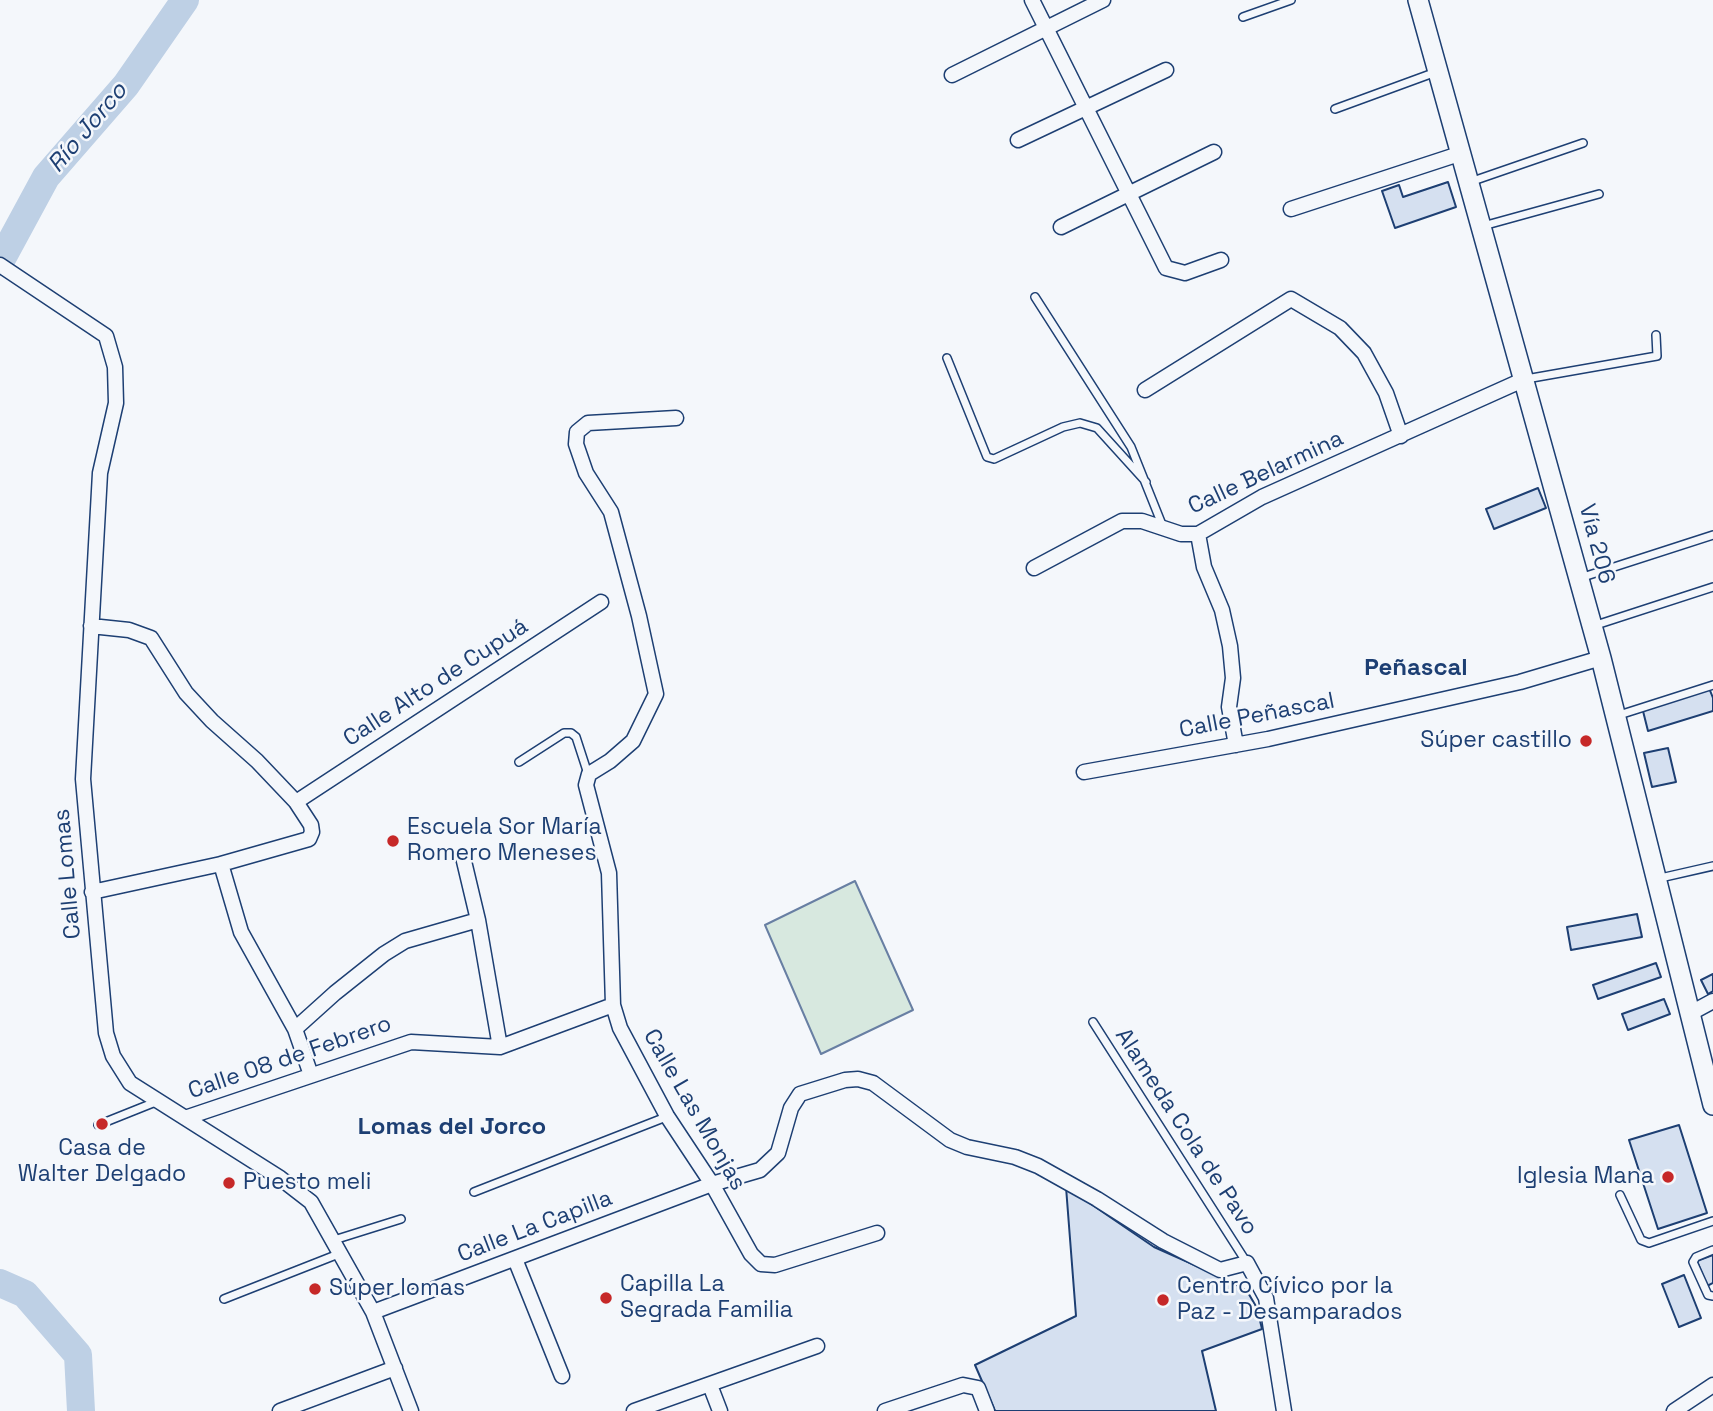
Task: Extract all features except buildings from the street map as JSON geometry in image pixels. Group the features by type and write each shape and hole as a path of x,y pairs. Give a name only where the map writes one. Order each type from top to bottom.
{"main road":[{"name":"Vía 206","path":"1418,0 1593,626 1713,1105"}],"street":[{"path":"1032,0 1166,268 1185,273 1221,260"},
{"path":"952,75 1103,0"},
{"path":"1018,140 1166,70"},
{"path":"1061,227 1213,152"},
{"path":"1291,209 1462,153"},
{"name":"Calle Lomas","path":"0,265 106,336 116,367 116,403 100,474 83,779 106,1033 113,1056 130,1083 280,1178 311,1202 373,1311 411,1411"},
{"path":"1144,390 1292,299 1340,328 1364,353 1386,393 1401,436"},
{"name":"Calle Belarmina","path":"1034,568 1122,521 1142,521 1181,534 1198,534 1262,497 1525,379"},
{"path":"589,774 610,761 632,741 656,694 639,616 611,512 586,473 576,444 578,432 589,424 676,418"},
{"path":"1198,534 1204,566 1222,610 1230,646 1233,678 1229,707 1236,745"},
{"name":"Calle Alto de Cupuá","path":"296,802 601,602"},
{"path":"91,626 130,630 151,638 186,693 212,722 257,761 296,802 311,825 312,832 309,839 221,864 92,892"},
{"name":"Calle Peñascal","path":"1084,772 1236,745 1520,682 1601,658"},
{"name":"Calle Las Monjas","path":"589,774 586,785 609,873 612,1005 620,1028 667,1116 712,1184 751,1254 761,1264 775,1265 877,1233"},
{"path":"463,857 478,920 500,1047"},
{"path":"221,864 241,932 295,1028 311,1075"},
{"path":"295,1028 335,992 405,941 478,920"},
{"path":"1689,1014 1713,1001"},
{"name":"Calle 08 de Febrero","path":"185,1118 411,1042 500,1047 612,1005"},
{"name":"Calle La Capilla","path":"373,1311 712,1184 760,1170 778,1153 791,1108 800,1094 845,1080 858,1079 873,1083 950,1139 967,1147 1015,1157 1038,1166 1163,1241 1220,1270 1247,1263"},
{"path":"515,1259 562,1376"},
{"path":"1247,1263 1266,1298 1284,1411"},
{"path":"634,1411 817,1346"},
{"path":"280,1411 396,1368"},
{"path":"710,1385 720,1411"},
{"path":"885,1411 963,1385 978,1388 987,1411"},
{"path":"1674,1411 1689,1406 1713,1385"}],"lane":[{"path":"1242,17 1291,0"},
{"path":"1335,109 1438,71"},
{"path":"1470,182 1583,144"},
{"path":"1482,226 1599,194"},
{"path":"1035,297 1131,447 1163,527"},
{"path":"1525,379 1657,356 1656,335"},
{"path":"947,358 987,457 994,459 1063,427 1080,423 1097,428 1146,482"},
{"path":"1579,578 1713,535"},
{"path":"1593,626 1713,587"},
{"path":"1616,716 1713,685"},
{"path":"519,762 564,733 571,733 576,737 589,774"},
{"path":"1656,879 1713,866"},
{"name":"Alameda Cola de Pavo","path":"1093,1022 1247,1263"},
{"path":"98,1125 159,1101"},
{"path":"474,1192 667,1116"},
{"path":"1620,1195 1641,1240 1648,1243 1713,1221"},
{"path":"224,1298 401,1219"},
{"path":"1713,1250 1696,1257 1693,1262 1708,1295 1713,1296"}],"shaded area":[{"path":"855,881 913,1010 821,1054 765,925"}],"waterway":[{"name":"Río Jorco","path":"0,262 46,177 126,85 185,0"},
{"name":"Río Jorco","path":"0,1283 25,1294 78,1355 81,1411"}],"place":[{"name":"Súper castillo","path":"1586,741"},
{"name":"Escuela Sor María Romero Meneses","path":"393,841"},
{"name":"Casa de Walter Delgado","path":"102,1124"},
{"name":"Iglesia Mana","path":"1668,1177"},
{"name":"Puesto meli","path":"229,1183"},
{"name":"Súper lomas","path":"315,1289"},
{"name":"Capilla La Segrada Familia","path":"606,1298"},
{"name":"Centro Cívico por la Paz - Desamparados","path":"1163,1300"}],"district":[{"name":"Peñascal","path":"1416,668"},
{"name":"Lomas del Jorco","path":"452,1127"}]}
